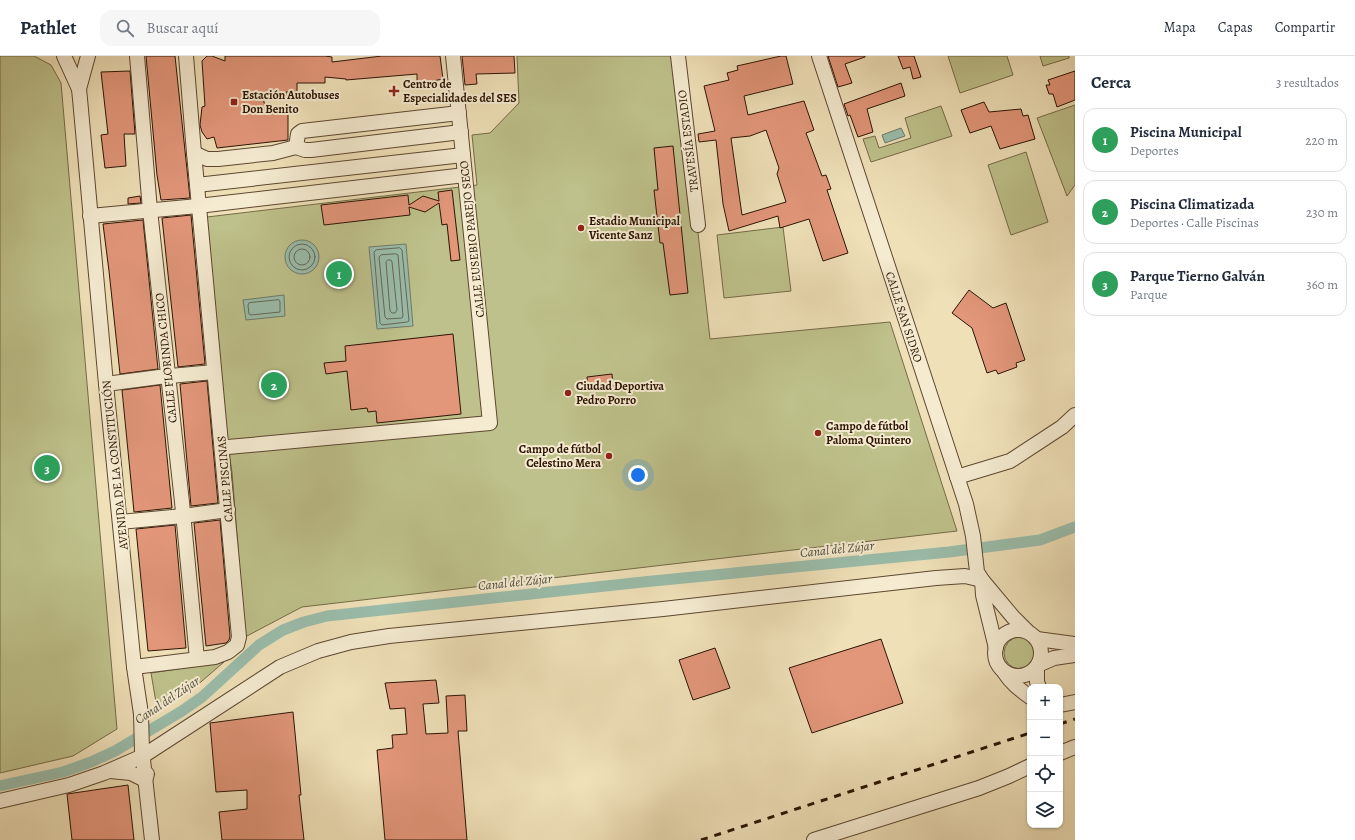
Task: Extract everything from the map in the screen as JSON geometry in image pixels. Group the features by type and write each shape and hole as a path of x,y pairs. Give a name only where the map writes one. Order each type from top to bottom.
{"street":[{"path":"64,56 79,89"},
{"path":"79,89 88,56"},
{"name":"CALLE FLORINDA CHICO","path":"137,56 150,210 197,659"},
{"name":"CALLE PISCINAS","path":"134,667 215,657 228,652 237,645 239,637 196,185 186,56"},
{"name":"CALLE EUSEBIO PAREJO SECO","path":"228,447 490,423 453,56"},
{"name":"TRAVESÍA ESTADIO","path":"678,56 698,225"},
{"name":"CALLE SAN SIDRO","path":"819,56 957,477 973,536 978,572 982,580"},
{"name":"AVENIDA DE LA CONSTITUCIÓN","path":"79,89 134,667 141,721 150,748 145,780 152,840"},
{"path":"296,146 298,134 302,131 459,112"},
{"path":"194,153 207,159 218,160 273,153 296,146 305,150 310,150 461,132"},
{"path":"196,185 463,155"},
{"path":"90,216 198,206 465,175"},
{"path":"106,384 214,372"},
{"path":"957,477 1010,461 1062,427 1075,415"},
{"path":"120,522 228,510"},
{"path":"966,576 976,560 987,570 1009,613"},
{"path":"0,801 69,785 110,771 150,748 280,667 318,651 351,642 389,636 663,609 966,576 982,580 1009,613 1041,646 1042,654 1040,661 1031,673 1017,676 1010,675 1004,671"},
{"path":"942,578 967,585 983,595"},
{"path":"982,580 983,595 996,648 997,661 1010,681 1027,694"},
{"path":"996,648 998,641 1004,635 1011,631 1019,630 1032,635 1075,644"},
{"path":"1037,666 1054,658 1075,655"},
{"path":"1037,666 1038,684"},
{"path":"1063,704 1075,702"},
{"path":"1063,752 1075,747"},
{"path":"820,839 980,788 1027,767"},
{"path":"110,771 131,773 145,780"}],"green space":[{"path":"0,56 34,56 51,65 61,83 117,729 73,756 0,773"},
{"name":"Ciudad Deportiva Pedro Porro","path":"517,56 678,56 710,339 890,322 957,531 302,607 245,637 232,472 228,447 207,217 477,185 472,135 490,133 519,103"},
{"path":"948,56 1007,56 1013,75 960,93"},
{"path":"1040,56 1069,56 1069,58 1043,66"},
{"path":"1075,105 1075,185 1067,196 1037,118"},
{"path":"941,106 952,136 871,162 863,139 875,136 879,148 911,138 905,118"},
{"path":"1026,152 1048,222 1011,235 988,165"},
{"path":"783,227 791,291 724,298 717,235"},
{"path":"1017,637 1023,637 1033,644 1036,653 1035,659 1029,666 1023,669 1017,669 1007,662 1004,656 1004,650 1011,640"},
{"path":"224,662 195,687 157,708 151,673"}],"water":[{"path":"901,128 905,136 885,143 882,135"},
{"path":"305,240 312,242 317,247 319,257 317,267 312,272 299,274 292,272 287,267 285,254 287,247 292,242"},
{"path":"406,244 413,326 377,329 369,247"},
{"path":"284,295 285,316 246,320 243,300"}],"building":[{"path":"146,56 175,56 190,198 161,200 157,175"},
{"path":"207,56 212,56 225,61 225,56 325,56 332,57 332,62 382,56 440,56 443,79 417,84 417,74 346,80 325,77 325,83 297,83 297,92 286,92 286,96 263,98 267,114 288,112 288,140 217,148 214,137 207,139 202,132 200,125 202,107 205,106 202,61"},
{"path":"462,56 514,56 515,73 476,74 477,84 465,85"},
{"path":"786,56 793,84 744,96 748,115 804,101 814,130 806,133 822,176 826,175 831,189 827,190 848,253 823,261 809,219 780,228 778,216 729,231 723,204 716,140 699,142 698,134 715,131 704,86 729,80 727,73 738,70 737,66","holes":["766,130 779,168 777,174 786,202 742,215 731,138 750,136"]},
{"path":"828,56 865,57 845,64 852,83 838,87"},
{"path":"898,56 914,56 921,77 913,79 910,67 903,69"},
{"path":"130,71 135,134 124,134 126,166 105,168 101,135 108,134 101,72"},
{"path":"1075,71 1075,100 1057,107 1053,94 1049,94 1046,85 1050,85 1048,80"},
{"path":"901,83 905,96 867,109 873,132 858,137 850,115 848,116 844,104"},
{"path":"984,102 989,112 1021,109 1023,116 1028,115 1035,139 1000,149 991,126 970,133 961,110"},
{"path":"673,146 688,293 670,295 663,243 660,243 654,190 658,190 654,148"},
{"path":"452,190 460,260 451,261 447,224 442,225 439,203 425,212 409,207 410,215 324,225 321,205 408,195 409,205 423,196 439,201 438,192"},
{"path":"140,196 141,203 128,204 128,198"},
{"path":"191,215 205,364 178,367 162,218"},
{"path":"143,220 158,369 120,374 103,224"},
{"path":"969,290 993,308 1006,303 1025,360 1016,363 1017,367 998,374 996,370 987,373 972,328 952,313"},
{"path":"453,334 461,414 377,423 376,411 368,412 367,408 351,410 347,371 326,374 324,363 346,361 345,346"},
{"path":"612,374 613,387 588,390 587,377"},
{"path":"207,381 218,503 191,506 180,384"},
{"path":"160,385 172,508 134,512 122,390"},
{"path":"220,520 230,636 226,643 206,646 194,523"},
{"path":"175,525 186,648 148,651 136,529"},
{"path":"881,639 903,703 812,733 789,668"},
{"path":"715,648 730,688 693,700 679,660"},
{"path":"436,680 439,703 423,704 426,734 448,733 446,696 465,695 467,731 458,731 467,840 385,840 377,750 393,748 392,735 407,734 405,708 390,709 385,683"},
{"path":"293,712 304,840 222,840 219,812 247,809 247,790 216,792 210,723"},
{"path":"128,785 134,840 72,840 67,794"}],"waterway":[{"name":"Canal del Zújar","path":"0,786 63,772 91,762 115,751 182,711 202,697 259,645 283,630 304,622 327,616 643,582 949,552 1040,540 1075,527"}],"railway":[{"path":"1063,723 1075,719"},
{"path":"701,840 1027,734"}],"place":[{"name":"Centro de Especialidades del SES","path":"394,91"},
{"name":"Estación Autobuses Don Benito","path":"234,102"},
{"name":"Estadio Municipal Vicente Sanz","path":"581,228"},
{"name":"Piscina Municipal","path":"339,274"},
{"name":"Piscina Climatizada","path":"274,385"},
{"name":"Ciudad Deportiva Pedro Porro","path":"568,393"},
{"name":"Campo de fútbol Paloma Quintero","path":"818,433"},
{"name":"Campo de fútbol Celestino Mera","path":"609,456"},
{"name":"Parque Tierno Galván","path":"47,468"}]}
